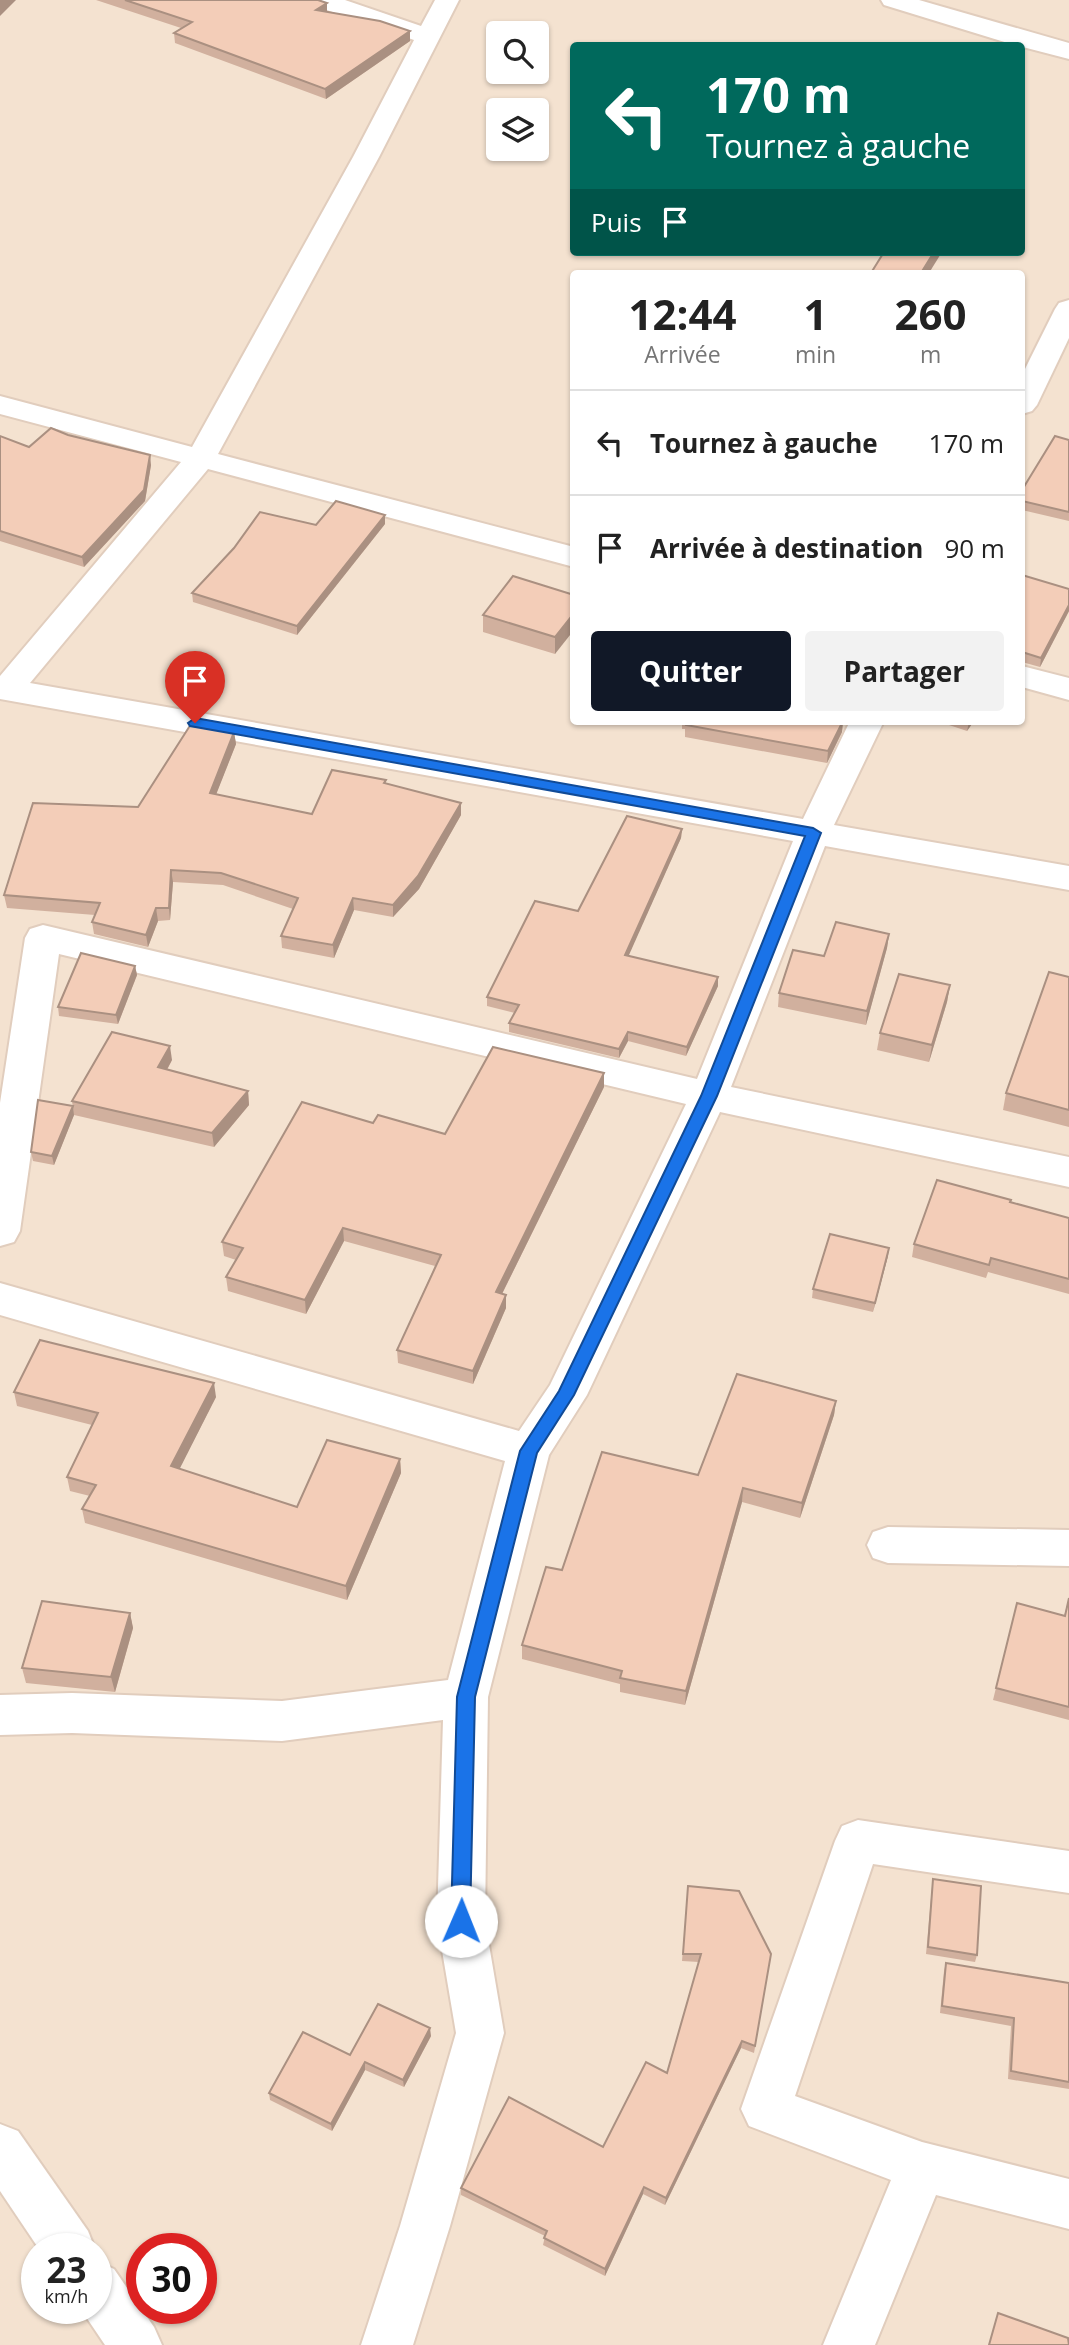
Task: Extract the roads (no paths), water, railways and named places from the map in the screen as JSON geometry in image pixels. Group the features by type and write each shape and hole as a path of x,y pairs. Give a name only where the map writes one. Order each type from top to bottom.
{"street":[{"path":"321,0 428,37"},
{"path":"3,689 201,458 366,157 447,0"},
{"path":"893,0 1020,39 1069,51"},
{"path":"1025,399 1069,309"},
{"path":"0,435 14,409 570,556"},
{"path":"1025,677 1069,689"},
{"path":"3,689 1069,878"},
{"path":"387,2345 425,2226 480,2033 461,1921 466,1697 529,1451 566,1395 709,1096 813,833 865,725"},
{"path":"0,1231 43,938 709,1096 1069,1172"},
{"path":"0,1299 529,1451"},
{"path":"888,1545 1069,1548"},
{"path":"0,1715 72,1713 282,1721 466,1697"},
{"path":"1069,1872 858,1841 766,2109 922,2168 1069,2204"},
{"path":"0,2148 58,2233"},
{"path":"849,2345 922,2168"},
{"path":"112,2310 136,2345"}]}
